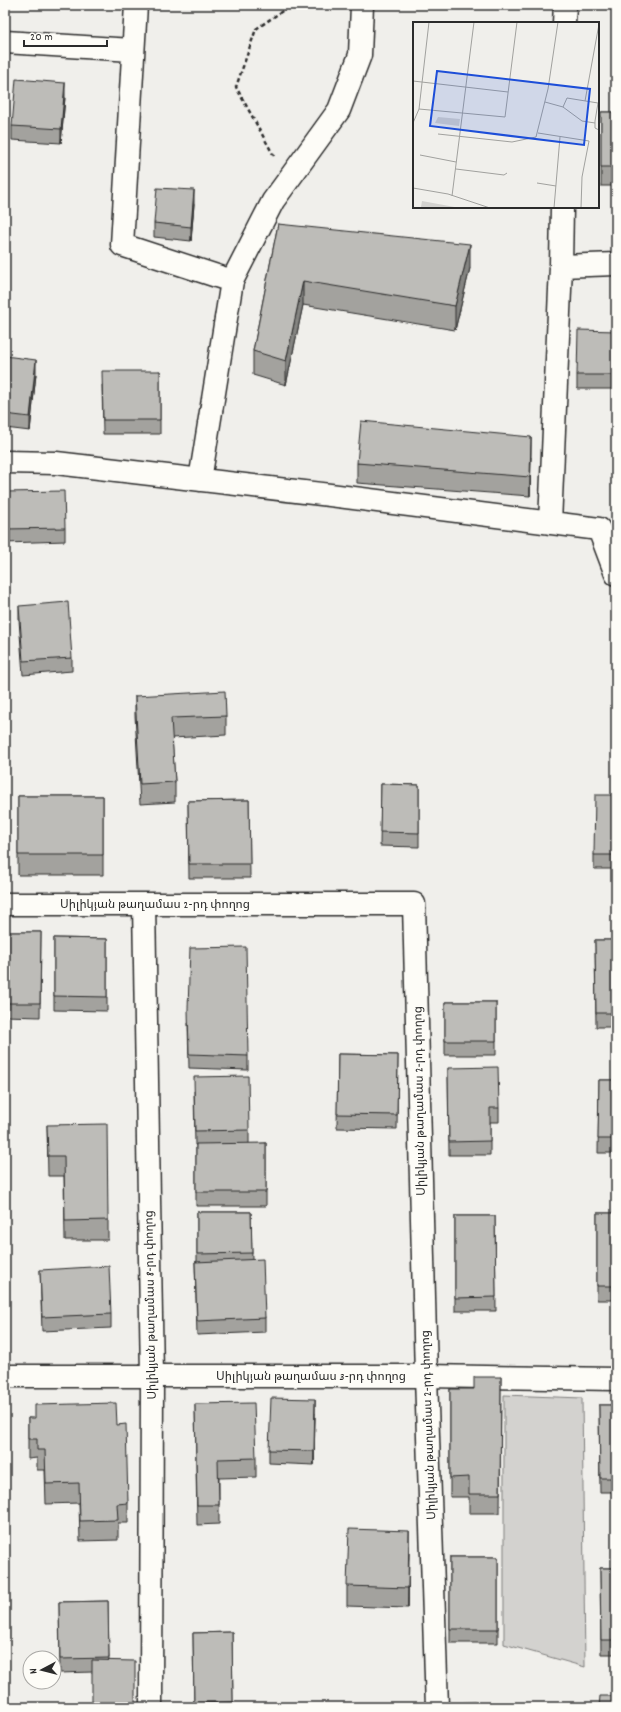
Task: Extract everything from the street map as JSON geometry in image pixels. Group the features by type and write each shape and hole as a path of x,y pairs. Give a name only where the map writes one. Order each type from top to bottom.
{"street":[{"path":"136,5 132,50 122,244 232,281"},
{"path":"200,480 232,281 273,201 339,110 360,55 362,5"},
{"path":"564,22 565,5"},
{"path":"5,42 132,50"},
{"path":"550,523 561,266 562,208"},
{"path":"561,266 616,264"},
{"path":"5,462 56,463 599,529 616,574"},
{"name":"Սիլիկյան թաղամաս 2-րդ փողոց","path":"5,904 414,904 426,1376 438,1707"},
{"name":"Սիլիկյան թաղամաս 8-րդ փողոց","path":"144,904 152,1376 151,1707"},
{"name":"Սիլիկյան թաղամաս 3-րդ փողոց","path":"5,1376 426,1376 616,1379"}],"path":[{"path":"291,5 256,29 236,87 278,164 292,174"}],"shaded area":[{"path":"504,1395 582,1398 585,1667 504,1644"}],"building":[{"path":"16,79 65,83 61,129 12,126"},
{"path":"601,112 616,112 616,167 601,167"},
{"path":"157,188 194,190 191,227 154,223"},
{"path":"278,224 470,244 455,306 303,281 286,361 253,351"},
{"path":"578,330 616,331 616,375 577,375"},
{"path":"5,356 36,360 30,417 5,414"},
{"path":"102,371 160,371 160,420 103,420"},
{"path":"361,421 531,437 530,477 357,463"},
{"path":"64,491 65,528 5,529 5,492"},
{"path":"68,602 72,658 23,661 19,606"},
{"path":"225,691 226,716 171,718 175,782 140,784 135,696"},
{"path":"381,784 419,785 419,833 380,832"},
{"path":"595,795 616,795 616,855 594,855"},
{"path":"18,796 103,796 103,855 18,855"},
{"path":"249,800 250,864 189,864 188,801"},
{"path":"5,932 41,932 40,1003 5,1003"},
{"path":"54,938 107,939 107,997 54,996"},
{"path":"595,940 616,940 616,1013 596,1013"},
{"path":"246,947 248,1056 189,1054 188,1009 190,948"},
{"path":"445,1002 496,1002 496,1041 445,1041"},
{"path":"338,1054 398,1055 397,1115 337,1114"},
{"path":"498,1067 499,1108 490,1108 490,1141 449,1142 448,1068"},
{"path":"248,1076 249,1130 195,1131 194,1077"},
{"path":"599,1080 616,1080 616,1139 598,1139"},
{"path":"107,1124 108,1220 65,1221 64,1156 48,1156 47,1125"},
{"path":"266,1143 266,1192 196,1192 196,1144"},
{"path":"197,1212 251,1212 252,1253 197,1254"},
{"path":"597,1213 616,1213 616,1286 597,1286"},
{"path":"455,1216 495,1216 496,1297 455,1298"},
{"path":"263,1259 265,1318 197,1321 195,1262"},
{"path":"109,1266 111,1314 42,1317 40,1270"},
{"path":"474,1377 501,1377 500,1494 469,1494 469,1477 450,1478 450,1389 474,1389"},
{"path":"271,1398 315,1399 314,1451 269,1450"},
{"path":"116,1403 117,1425 126,1424 128,1503 117,1504 118,1520 80,1521 79,1483 46,1484 45,1450 37,1450 37,1439 28,1439 28,1418 35,1418 35,1405"},
{"path":"254,1403 256,1458 218,1459 219,1505 197,1505 195,1404"},
{"path":"599,1405 616,1405 616,1478 600,1478"},
{"path":"349,1529 409,1531 408,1588 347,1586"},
{"path":"450,1557 498,1557 498,1629 450,1629"},
{"path":"600,1568 616,1568 616,1640 601,1640"},
{"path":"108,1601 109,1658 62,1659 62,1650 60,1650 59,1602"},
{"path":"232,1632 233,1702 194,1703 193,1633"},
{"path":"92,1660 135,1661 135,1707 92,1707"},
{"path":"600,1696 616,1696 616,1707 599,1707"},
{"path":"475,1702 475,1707 450,1707 450,1703"}]}
